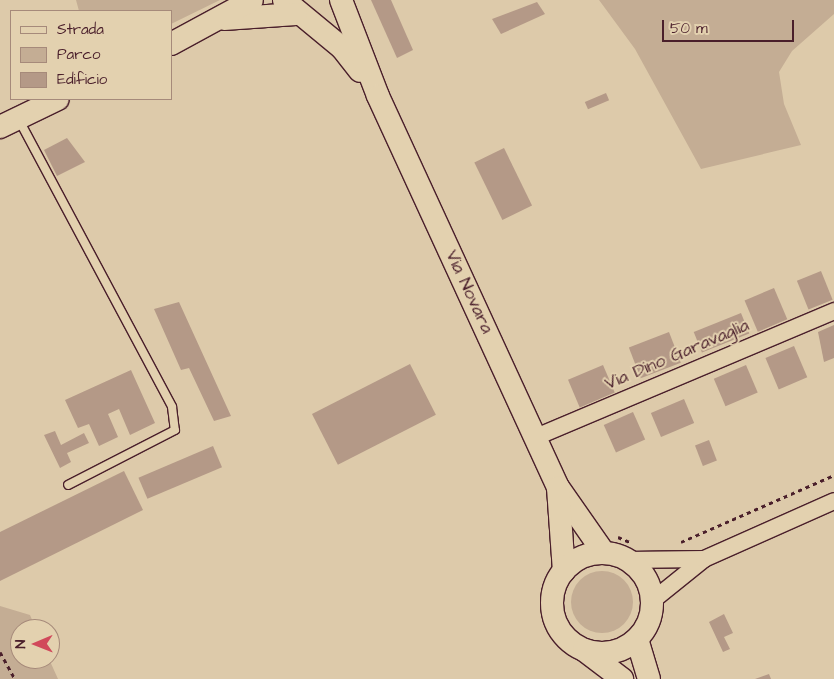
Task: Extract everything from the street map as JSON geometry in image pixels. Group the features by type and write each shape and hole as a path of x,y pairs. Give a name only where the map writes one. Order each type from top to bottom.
{"street":[{"path":"172,44 221,20 252,0"},
{"path":"221,20 295,10 323,14 336,0"},
{"name":"Via Novara","path":"341,0 378,96 558,487 608,543"},
{"name":"Via Novara","path":"295,10 342,48 378,96"},
{"path":"9,122 56,100"},
{"name":"Via Dino Garavaglia","path":"536,437 834,311"},
{"name":"Via Novara","path":"558,487 564,571 553,599 554,615 570,641 622,679"},
{"path":"652,601 704,559 834,501"},
{"path":"564,571 608,543 631,552 704,559"},
{"path":"583,649 612,652 637,639 651,615 652,601 631,552"},
{"path":"637,639 649,679"}],"lane":[{"path":"9,122 172,407 175,430 68,485"}],"path":[{"path":"673,546 834,475"},
{"path":"608,543 631,552"},
{"path":"0,652 15,679"}],"green space":[{"path":"76,0 220,0 172,24 172,10 79,10"},
{"path":"599,0 834,0 834,14 792,51 779,72 784,104 801,145 701,169 635,49"},
{"path":"602,571 614,574 624,580 630,590 633,602 630,614 624,624 614,630 602,633 590,630 580,624 574,614 571,602 574,590 580,580 590,574"},
{"path":"0,606 30,615 32,619 10,619 10,669 54,669 58,679 0,679"}],"building":[{"path":"371,0 391,0 413,50 397,58"},
{"path":"537,2 545,14 501,34 492,19"},
{"path":"606,93 609,100 588,109 585,102"},
{"path":"67,138 85,162 57,176 44,150"},
{"path":"504,148 532,206 502,220 474,162"},
{"path":"821,271 833,300 809,309 797,281"},
{"path":"774,288 787,319 758,332 745,301"},
{"path":"179,302 231,416 214,421 189,368 181,370 154,309"},
{"path":"741,313 749,333 702,353 694,332"},
{"path":"834,325 834,358 824,362 818,332"},
{"path":"669,332 681,363 641,378 629,347"},
{"path":"794,346 807,377 779,389 765,358"},
{"path":"410,364 436,415 338,465 312,414"},
{"path":"603,365 615,393 580,407 568,380"},
{"path":"746,365 758,393 726,406 714,379"},
{"path":"131,370 155,423 130,435 119,409 108,414 118,437 99,446 89,424 78,428 65,400"},
{"path":"684,399 694,423 661,437 651,413"},
{"path":"633,412 645,439 616,452 604,425"},
{"path":"55,431 61,445 84,433 89,443 67,453 71,462 60,468 44,435"},
{"path":"709,440 717,461 703,466 695,445"},
{"path":"213,446 222,467 147,499 138,478"},
{"path":"124,471 143,510 0,581 0,532"},
{"path":"724,614 733,633 724,637 730,649 723,652 709,622"},
{"path":"769,674 771,679 755,679"}]}
